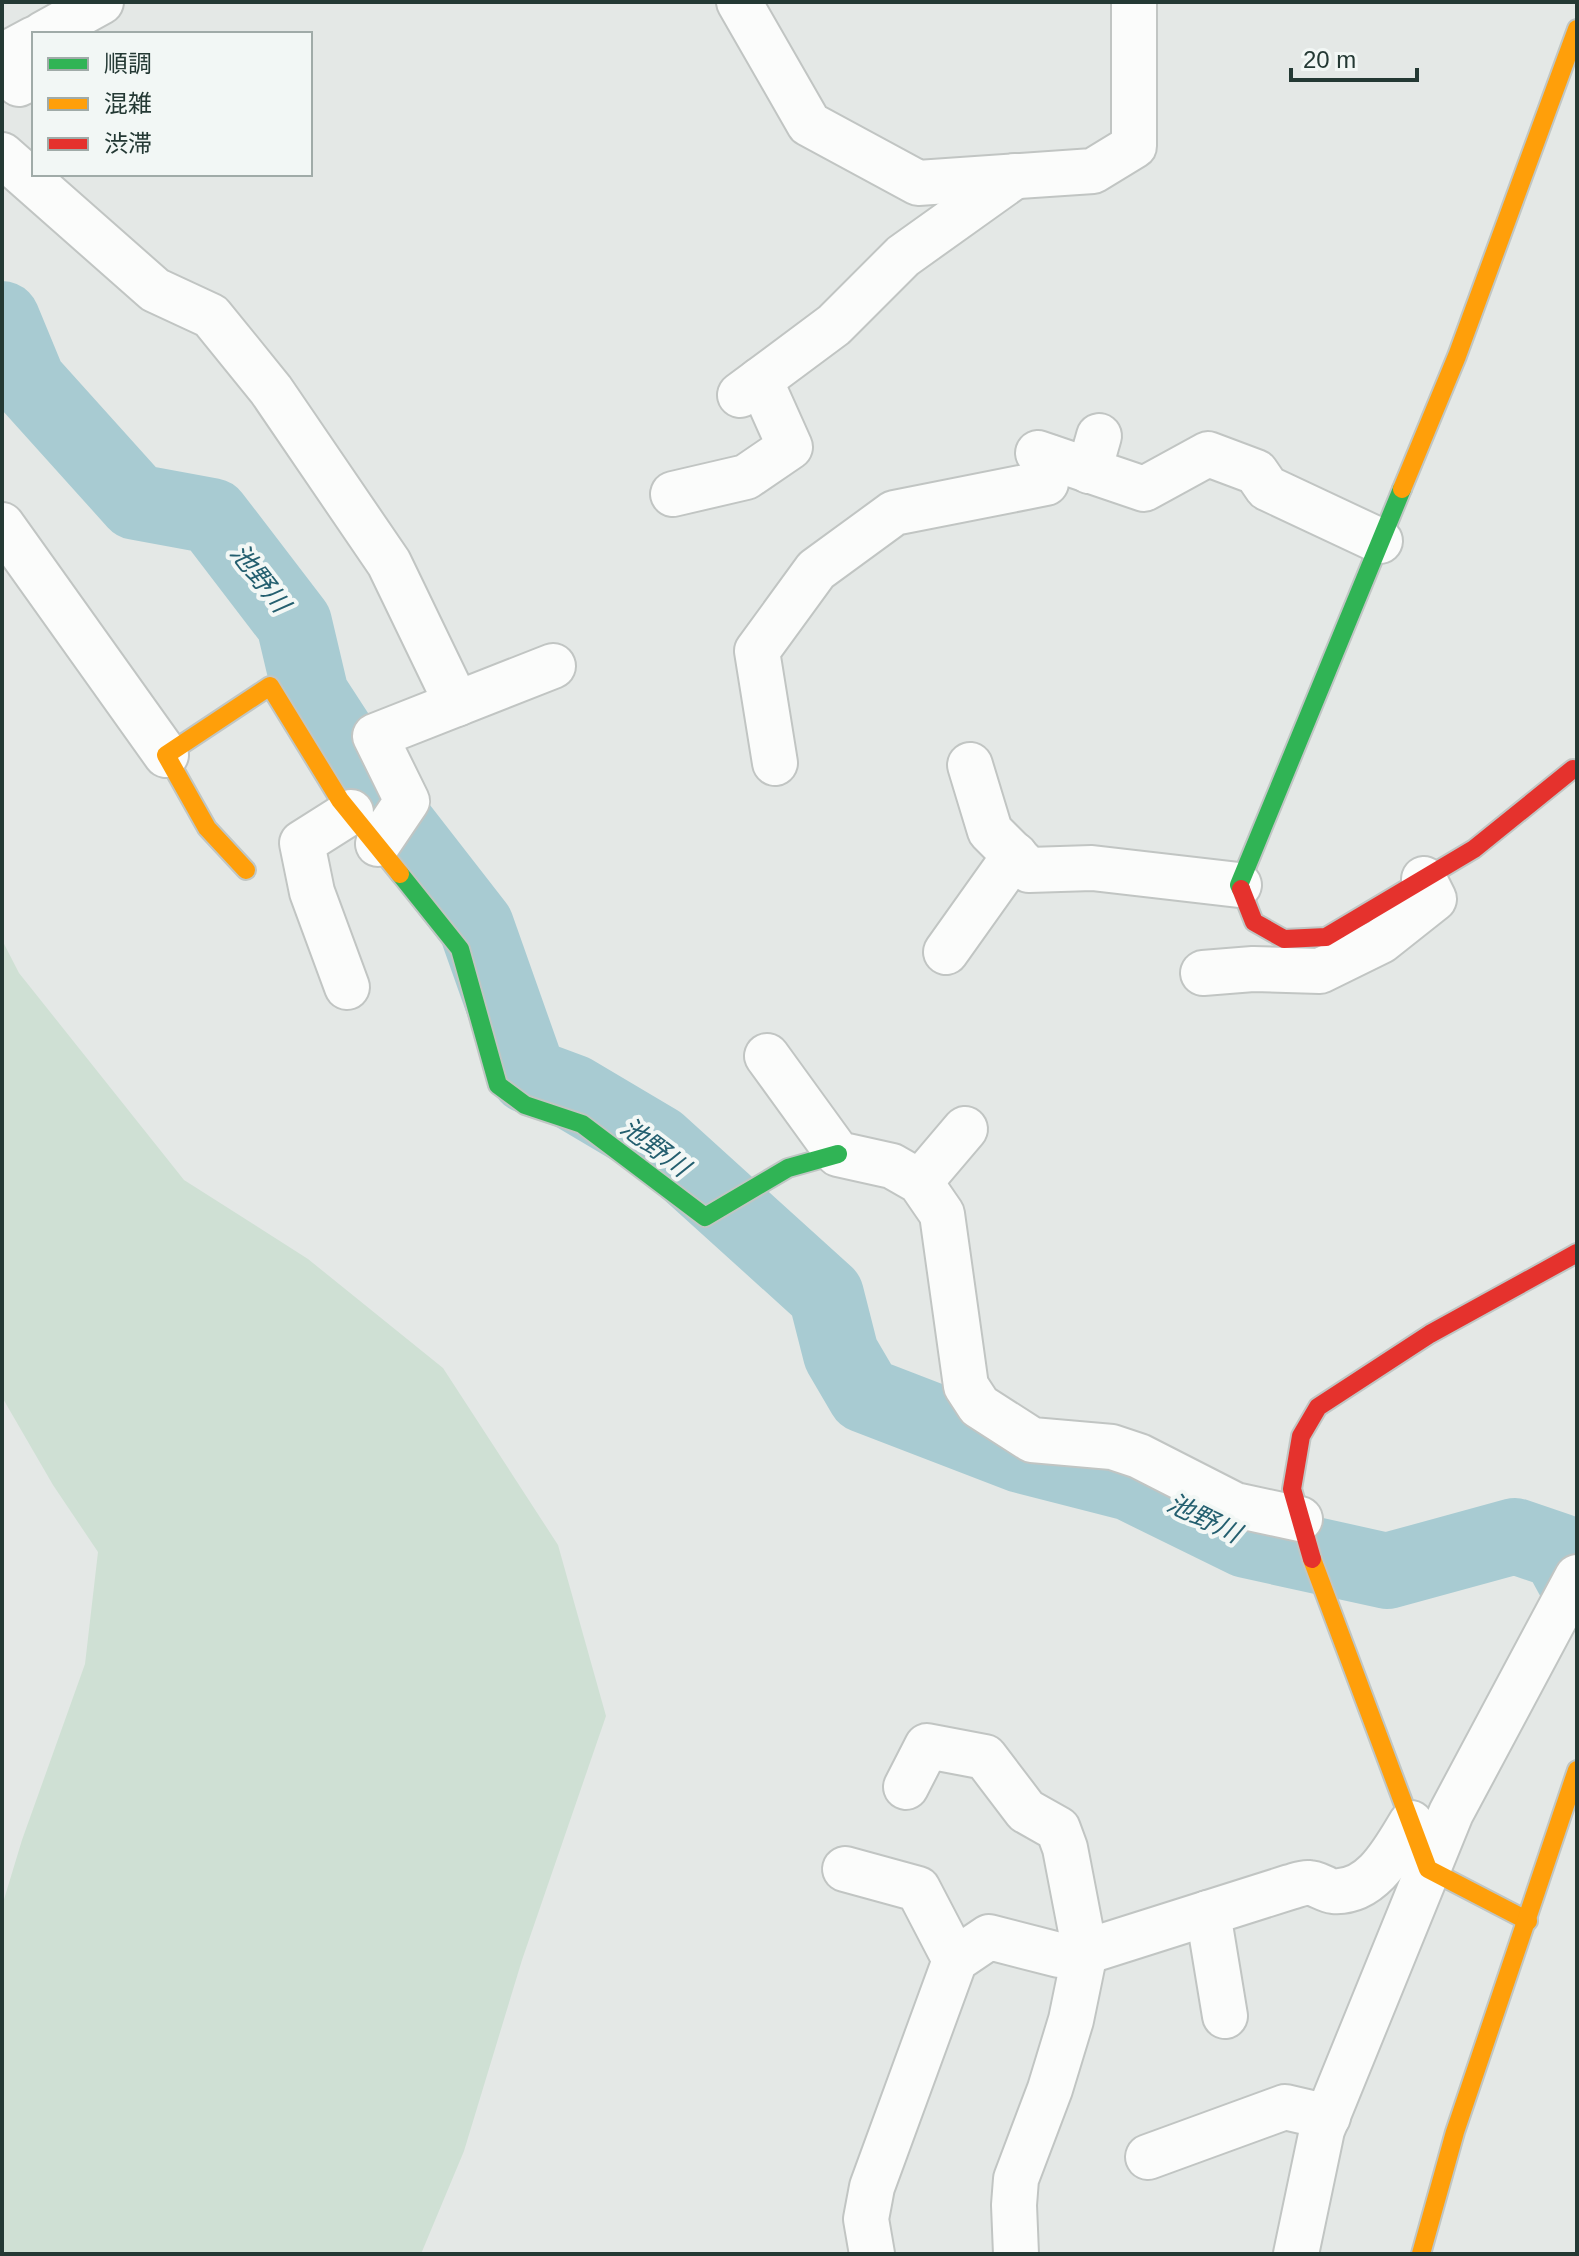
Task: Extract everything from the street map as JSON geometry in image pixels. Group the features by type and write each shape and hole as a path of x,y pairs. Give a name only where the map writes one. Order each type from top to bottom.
{"street":[{"path":"47,32 101,2"},
{"path":"739,2 809,124 918,183 1093,171 1134,146 1134,2"},
{"path":"1577,29 1457,356 1239,885 1254,922 1284,939 1326,937 1474,849 1573,769 1577,770"},
{"path":"19,84 2,56 32,40"},
{"path":"2,155 155,290 211,316 271,390 389,563 457,704"},
{"path":"673,494 746,477 790,447 750,388 834,325 903,256 1015,176"},
{"path":"775,763 757,651 816,570 894,513 1046,483 1069,454 1144,489 1208,454 1256,472 1267,488 1380,541"},
{"path":"2,525 166,755 207,828 246,870"},
{"path":"347,987 312,892 302,843 364,828 407,801 375,736 553,666"},
{"path":"166,755 270,686 340,800 460,949 498,1085 525,1105 582,1124 705,1217 788,1168 838,1154 892,1166 920,1182 942,1214 966,1386 979,1406 1032,1440 1112,1447 1139,1456 1235,1505 1303,1530"},
{"path":"970,765 990,831 1029,870 1092,868 1239,885"},
{"path":"946,952 1015,855"},
{"path":"1203,973 1253,969 1320,971 1381,941 1434,899 1424,879"},
{"path":"767,1056 838,1154"},
{"path":"920,1182 965,1129"},
{"path":"1528,1921 1428,1869 1317,1570 1292,1489 1301,1436 1318,1407 1430,1334 1577,1253"},
{"path":"1296,2254 1322,2130 1451,1813 1568,1595"},
{"path":"906,1787 927,1746 985,1757 1026,1811 1058,1829 1065,1848 1085,1952 1071,2020 1050,2089 1016,2179 1016,2254"},
{"path":"1421,2254 1435,2192 1555,1844 1577,1770"},
{"path":"872,2254 866,2219 872,2187 955,1960 989,1937 1059,1955 1085,1952 1309,1883 1331,1891 1353,1890 1370,1879 1390,1858 1411,1823"},
{"path":"845,1869 918,1889 955,1960"},
{"path":"1208,1913 1225,2016"},
{"path":"1148,2157 1285,2107 1328,2117"}],"green space":[{"path":"2,940 19,973 184,1180 308,1259 443,1368 558,1545 606,1716 522,1960 464,2151 421,2254 2,2254 2,1906 22,1840 85,1664 98,1552 53,1485 2,1397"}],"waterway":[{"name":"池野川","path":"2,319 28,382 136,502 212,516 294,623 311,695 385,809 476,926 529,1076 572,1092 658,1143 826,1295 841,1354 865,1395 1021,1455 1130,1483 1246,1540 1387,1571 1515,1536 1559,1551 1577,1584"}],"traffic: fast":[{"path":"1241,889 1239,885 1402,489"},
{"path":"400,874 460,949 498,1085 525,1105 582,1124 705,1217 788,1168 838,1154"}],"traffic: slow":[{"path":"1402,489 1457,356 1577,29"},
{"path":"246,870 207,828 166,755 270,686 340,800 400,874"},
{"path":"1312,1559 1428,1869 1528,1921"},
{"path":"1421,2254 1455,2132 1577,1770"}],"traffic: jam":[{"path":"1241,889 1254,922 1284,939 1326,937 1474,849 1573,769 1577,770"},
{"path":"1312,1559 1292,1489 1301,1436 1318,1407 1430,1334 1577,1253"}]}
